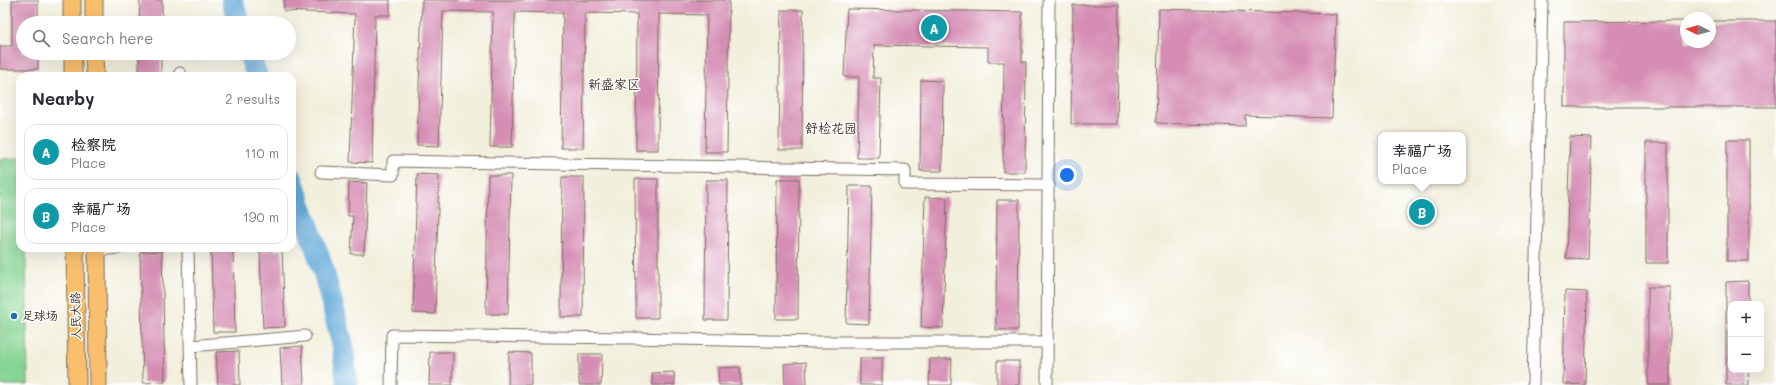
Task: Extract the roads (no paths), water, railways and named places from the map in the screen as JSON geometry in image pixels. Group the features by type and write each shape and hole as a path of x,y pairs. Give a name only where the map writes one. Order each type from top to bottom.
{"main road":[{"path":"72,0 72,16"},
{"path":"94,0 94,16"},
{"path":"72,60 73,72"},
{"path":"94,60 95,72"},
{"name":"人民大路","path":"75,252 77,385"},
{"name":"人民大路","path":"97,252 98,385"}],"street":[{"path":"1048,385 1049,0"},
{"path":"1533,385 1542,0"},
{"path":"321,172 393,175 393,161 905,170 905,184 1048,185"},
{"path":"188,252 191,385"},
{"path":"391,385 392,335 817,342 1047,342"},
{"path":"191,346 305,336"}],"waterway":[{"path":"232,0 237,16"},
{"path":"251,60 256,72"},
{"path":"296,191 323,269 343,346 347,385"}],"place":[{"name":"检察院","path":"934,28"},
{"name":"幸福广场","path":"1422,212"},
{"name":"足球场","path":"14,316"}],"district":[{"name":"新盛家区","path":"614,84"},
{"name":"舒检花园","path":"831,128"}]}
